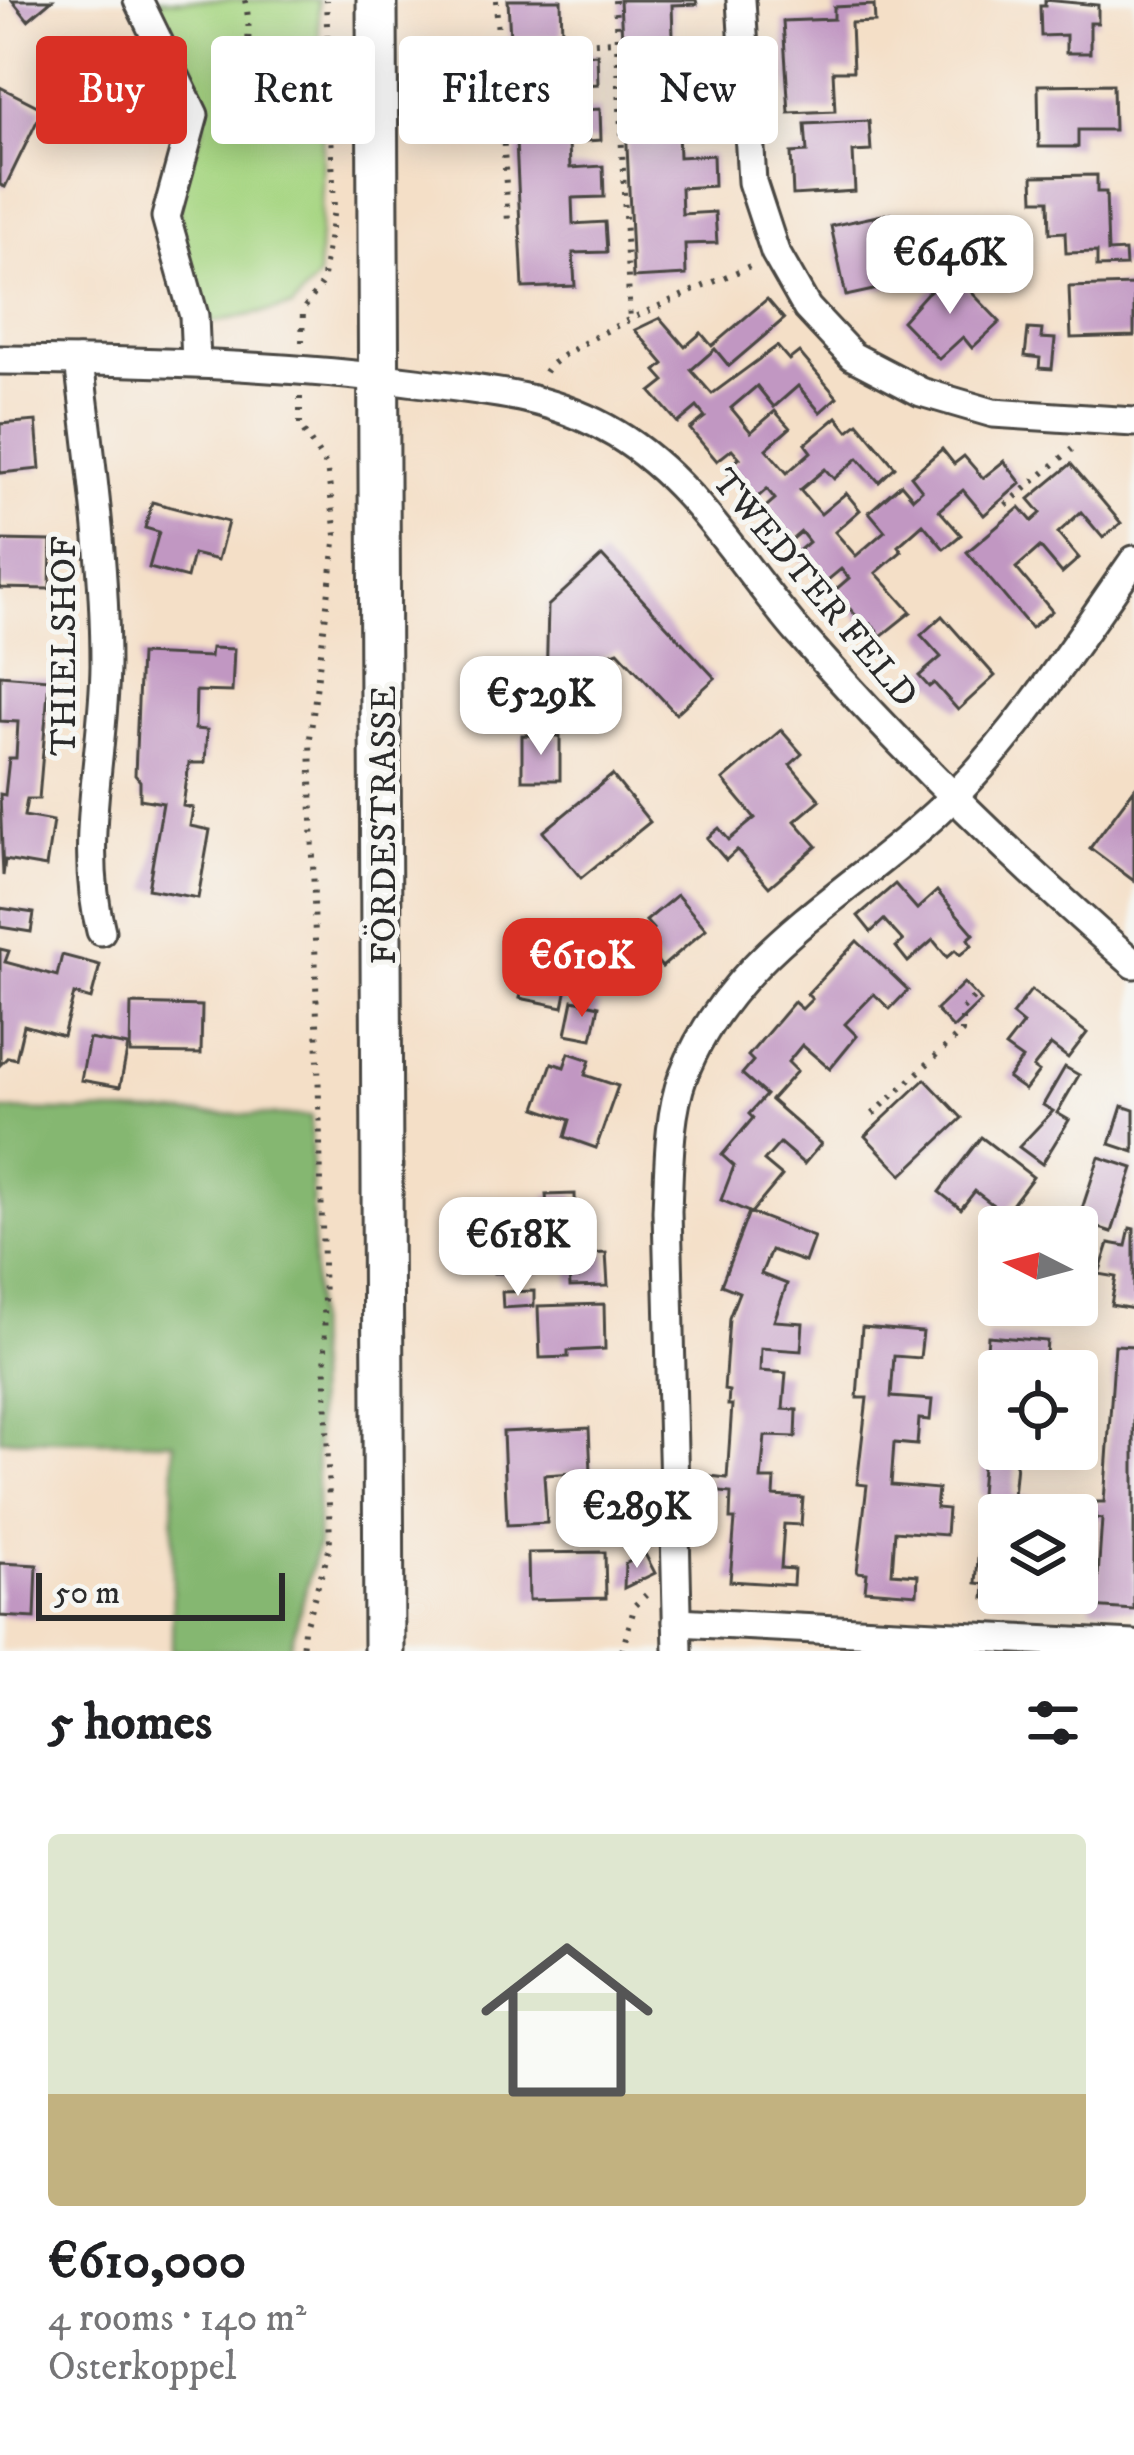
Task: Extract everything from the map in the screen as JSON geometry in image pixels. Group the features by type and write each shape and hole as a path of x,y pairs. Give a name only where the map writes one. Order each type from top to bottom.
{"main road":[{"name":"FÖRDESTRASSE","path":"376,0 385,1651"}],"street":[{"path":"138,0 194,116 166,218 194,316 196,362"},
{"path":"741,0 752,182 776,252 807,308 852,356 920,392 993,413 1134,422"},
{"name":"TWEDTER FELD","path":"0,360 196,362 378,377 532,397 615,434 678,481 798,631 953,797 1134,964"},
{"name":"THIELSHOF","path":"79,361 102,550 105,666 90,859 92,896 101,931"},
{"path":"678,1651 667,1211 670,1143 682,1079 713,1013 752,967 953,797 1004,745 1134,560"},
{"path":"677,1608 1134,1645"}],"path":[{"path":"194,116 225,96 247,60 245,0"},
{"path":"302,1651 330,1546 310,738 336,535 327,466 300,427 304,310 322,283 334,209 326,0"},
{"path":"496,0 498,36"},
{"path":"593,42 617,41 615,0"},
{"path":"504,144 508,223"},
{"path":"622,144 630,322"},
{"path":"532,397 550,363 776,252"},
{"path":"1006,506 1078,444 1083,418"},
{"path":"873,1114 962,1032 962,1010 977,994"},
{"path":"622,1651 641,1598 677,1608"}],"green space":[{"path":"148,0 318,0 319,36 211,36 211,144 322,144 318,278 292,307 209,323 180,238 178,194 204,126 187,88 187,36 164,36"},
{"path":"0,1110 311,1116 318,1544 289,1651 172,1651 174,1442 0,1439"}],"building":[{"path":"12,0 52,0 28,20"},
{"path":"508,0 561,0 562,36 510,36"},
{"path":"620,0 696,0 697,4 672,5 673,36 622,36"},
{"path":"1045,0 1098,5 1098,23 1090,23 1090,53 1066,53 1066,35 1041,36 1040,6 1045,6"},
{"path":"874,5 875,22 851,23 853,71 833,71 835,111 789,113 783,21 834,19 834,7"},
{"path":"593,54 597,54 598,84 593,84"},
{"path":"1113,84 1114,130 1078,130 1078,147 1039,147 1038,85"},
{"path":"0,87 36,105 36,123 5,187 0,185"},
{"path":"593,109 600,109 601,140 593,140"},
{"path":"869,121 871,151 853,152 855,191 793,195 791,153 807,152 805,124"},
{"path":"516,144 569,144 570,168 603,166 604,197 572,198 573,224 605,222 607,252 573,253 575,286 523,288"},
{"path":"627,144 678,144 679,157 713,155 714,186 681,188 682,214 715,212 717,243 685,244 686,275 633,278"},
{"path":"1097,175 1097,192 1106,192 1108,252 1125,251 1126,266 1097,267 1097,252 1066,253 1065,232 1050,233 1049,200 1034,200 1033,176"},
{"path":"891,213 899,250 889,252 896,285 846,296 831,226"},
{"path":"953,273 1000,322 972,348 963,337 939,359 902,321"},
{"path":"1134,285 1134,336 1071,338 1069,287"},
{"path":"767,299 784,319 729,366 715,349 691,370 712,394 777,346 789,360 799,352 837,397 820,412 798,386 774,407 757,386 731,408 751,432 775,411 790,428 766,449 787,473 811,452 805,444 837,417 848,431 858,423 895,467 879,482 858,458 834,479 825,469 800,490 821,514 846,493 860,510 835,532 856,556 885,531 869,512 901,484 913,498 922,490 911,476 942,449 954,464 964,456 983,478 1004,461 1021,483 984,515 963,490 939,510 961,535 944,549 923,524 898,546 902,551 876,573 911,612 881,636 871,624 867,628 834,591 849,578 841,569 823,584 796,553 809,542 801,532 788,543 761,511 775,499 767,489 752,502 725,470 740,458 732,449 717,461 690,429 705,417 697,407 678,423 651,392 665,381 656,371 664,364 635,330 660,318 685,347 701,333 712,346"},
{"path":"1028,329 1042,330 1041,338 1055,339 1052,369 1039,368 1040,358 1025,356"},
{"path":"36,421 40,469 0,473 0,424"},
{"path":"1071,464 1121,523 1103,538 1081,512 1058,533 1079,558 1062,573 1040,547 1016,568 1052,611 1031,628 967,552 1020,507 1032,521 1041,513 1029,499"},
{"path":"152,502 228,522 218,560 193,554 187,578 149,568 159,532 145,528"},
{"path":"0,540 51,541 50,589 0,588"},
{"path":"602,556 715,678 676,714 618,651 601,657 601,689 546,688 548,606"},
{"path":"942,616 995,676 958,710 934,683 929,687 919,676 941,657 921,635"},
{"path":"211,648 234,649 232,692 196,691 195,729 207,730 205,763 189,763 183,806 193,808 190,826 210,830 198,898 148,889 163,803 140,799 140,781 135,775 140,654 210,657"},
{"path":"0,675 49,679 39,799 27,799 24,816 53,821 46,867 5,860 3,876 0,794 5,795 9,758 16,758 18,722 0,721"},
{"path":"781,730 802,754 790,765 820,800 795,821 817,846 769,887 737,850 726,860 707,838 719,828 729,840 755,818 723,780"},
{"path":"522,735 560,736 560,780 522,780"},
{"path":"612,775 650,822 581,878 543,832"},
{"path":"1134,789 1134,881 1090,848"},
{"path":"895,884 917,909 937,891 974,934 968,939 972,945 960,955 955,950 947,957 933,940 908,962 896,947 903,941 884,920 871,932 858,916"},
{"path":"677,895 706,929 662,967 640,941 653,929 646,921"},
{"path":"0,908 34,913 31,932 0,927"},
{"path":"535,930 577,940 563,1007 520,998"},
{"path":"857,941 908,990 890,1009 874,994 845,1024 857,1036 830,1069 802,1045 788,1062 797,1071 771,1100 821,1144 804,1164 780,1143 764,1161 782,1176 751,1213 721,1200 734,1166 722,1155 766,1095 742,1074 753,1061 748,1056 794,1002 802,1009 812,999 807,994"},
{"path":"0,949 9,951 5,962 57,976 62,955 100,965 91,999 74,994 63,1036 24,1025 16,1059 8,1057 0,1065"},
{"path":"964,983 981,1001 953,1028 936,1010"},
{"path":"1031,990 1087,1033 1068,1058 1051,1045 1033,1068 1039,1072 1025,1090 1008,1078 1022,1059 1005,1047 1023,1024 1012,1015"},
{"path":"573,1000 599,1006 592,1039 566,1034"},
{"path":"131,1004 202,1006 201,1054 130,1053"},
{"path":"89,1039 128,1046 120,1087 81,1080"},
{"path":"569,1053 590,1060 585,1075 618,1086 596,1148 565,1137 570,1120 536,1108 552,1063 564,1067"},
{"path":"1065,1067 1079,1075 1057,1113 1069,1120 1042,1164 1019,1147 1053,1111 1043,1105"},
{"path":"925,1079 962,1118 902,1175 865,1136"},
{"path":"1122,1106 1134,1110 1134,1152 1110,1144"},
{"path":"981,1137 1033,1177 1011,1206 995,1206 975,1191 961,1209 939,1192"},
{"path":"1099,1157 1133,1168 1112,1232 1098,1227 1098,1206 1083,1206"},
{"path":"575,1194 576,1249 540,1249 540,1273 494,1273 494,1206 547,1205 546,1195"},
{"path":"749,1212 814,1237 805,1262 771,1250 761,1274 787,1284 774,1321 803,1323 801,1351 761,1348 760,1371 786,1373 783,1409 797,1410 796,1437 765,1436 761,1479 775,1479 774,1496 803,1498 801,1525 784,1524 781,1568 794,1569 793,1585 730,1581 735,1519 730,1519 731,1493 709,1491 710,1476 727,1478 732,1405 728,1405 729,1391 724,1390 729,1318 739,1292 721,1285"},
{"path":"1130,1228 1134,1229 1134,1309 1111,1305 1116,1277 1099,1274 1109,1243 1126,1246"},
{"path":"606,1253 608,1286 570,1287 568,1255"},
{"path":"534,1291 534,1306 503,1308 502,1292"},
{"path":"604,1304 605,1349 540,1358 538,1306"},
{"path":"862,1327 923,1332 920,1358 894,1356 891,1397 932,1400 930,1420 919,1419 917,1445 894,1443 891,1485 938,1489 936,1508 948,1509 946,1535 895,1531 892,1573 918,1575 917,1594 865,1590 867,1573 857,1572 867,1485 857,1484 867,1398 857,1398"},
{"path":"988,1336 1047,1341 1046,1350 987,1350"},
{"path":"1115,1345 1134,1346 1134,1610 1098,1608 1102,1519 1098,1518 1098,1502 1104,1502"},
{"path":"589,1428 591,1472 544,1475 547,1523 507,1525 503,1432"},
{"path":"982,1470 1015,1470 1013,1494 980,1494"},
{"path":"599,1517 635,1518 634,1536 599,1535"},
{"path":"605,1552 606,1598 529,1600 528,1553"},
{"path":"645,1554 655,1573 624,1588 625,1564"},
{"path":"0,1563 37,1565 35,1618 0,1616"}]}
